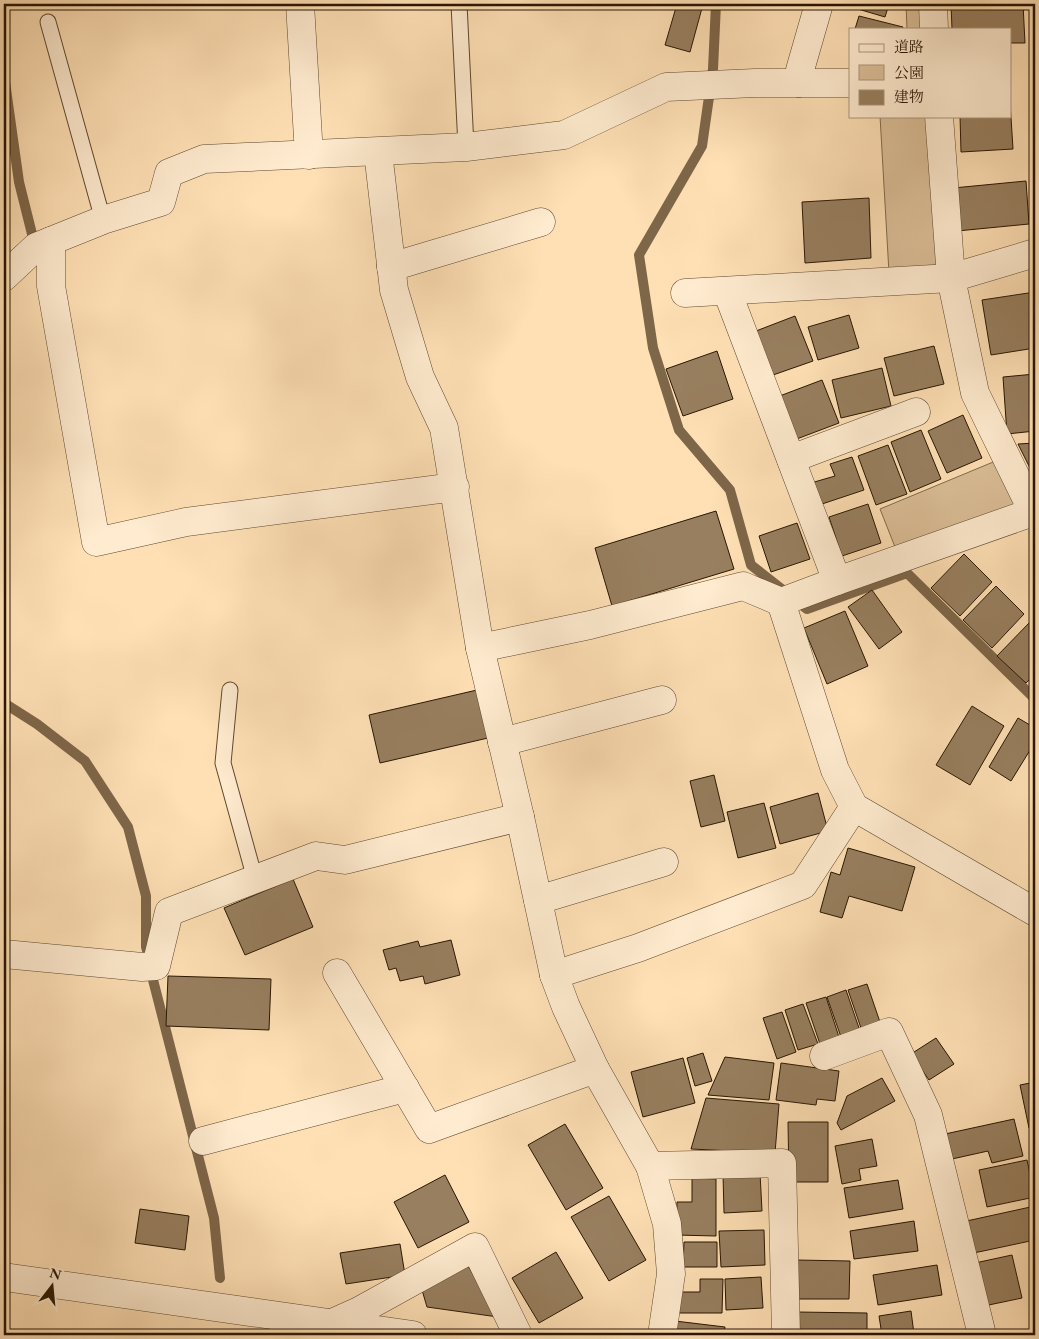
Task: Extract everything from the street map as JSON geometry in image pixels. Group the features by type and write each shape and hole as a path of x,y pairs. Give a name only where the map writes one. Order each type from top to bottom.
{"street":[{"path":"300,4 309,155"},
{"path":"799,83 800,70 819,4"},
{"path":"933,4 934,28"},
{"path":"4,277 36,247 102,220 161,202 169,174 204,159 466,147 564,135 666,87 755,83 849,83"},
{"path":"480,648 590,625 743,586 781,602 1034,514 975,393 951,278 939,118"},
{"path":"378,152 394,290 420,377 444,428 480,648 520,817 554,975 566,1007 595,1069 650,1166 667,1224 671,1274 662,1335"},
{"path":"392,267 540,222"},
{"path":"51,241 51,286 96,542 186,522 455,487"},
{"path":"685,294 951,278 1035,253"},
{"path":"727,291 837,581"},
{"path":"791,459 916,412"},
{"path":"781,602 835,770 854,807 1035,912"},
{"path":"502,742 662,700"},
{"path":"554,975 638,948 802,885 854,807"},
{"path":"4,954 142,967 156,966 169,912 316,856 345,860 520,817"},
{"path":"538,900 664,862"},
{"path":"337,973 429,1129 595,1069"},
{"path":"824,1056 889,1032 928,1115 982,1335"},
{"path":"203,1141 405,1088"},
{"path":"650,1166 782,1163 786,1335"},
{"path":"330,1324 358,1311 475,1247 518,1335"},
{"path":"4,1277 413,1335"}],"lane":[{"path":"459,4 466,147"},
{"path":"48,22 102,220"},
{"path":"230,690 223,763 256,879"}],"green space":[{"path":"906,4 926,4 926,28 907,28"},
{"path":"880,118 933,118 942,270 889,273"},
{"path":"998,460 1020,505 895,547 880,509"}],"building":[{"path":"677,4 689,4 702,8 690,52 665,45"},
{"path":"841,4 889,4 885,17"},
{"path":"951,4 1023,4 1025,43 1012,43 1012,28 952,28"},
{"path":"859,16 903,27 902,28 855,28"},
{"path":"960,118 1011,118 1013,149 961,152"},
{"path":"1026,181 1029,224 957,231 953,188"},
{"path":"869,198 871,258 805,263 802,202"},
{"path":"1035,292 1035,348 991,355 982,300"},
{"path":"849,315 859,348 818,360 808,327"},
{"path":"795,316 813,361 773,375 756,331"},
{"path":"934,346 944,384 894,396 884,358"},
{"path":"717,351 733,399 683,416 666,369"},
{"path":"882,368 891,406 841,418 832,380"},
{"path":"1035,374 1035,431 1007,434 1003,377"},
{"path":"822,380 839,423 794,440 777,397"},
{"path":"963,415 982,458 947,473 928,431"},
{"path":"921,430 941,479 910,492 891,442"},
{"path":"1035,443 1035,478 1018,444"},
{"path":"888,445 907,494 876,505 858,456"},
{"path":"852,457 864,490 819,505 811,483 835,476 830,464"},
{"path":"868,504 881,543 842,556 829,517"},
{"path":"716,511 734,569 612,606 595,548"},
{"path":"797,523 810,559 771,572 759,536"},
{"path":"964,554 992,582 960,616 931,588"},
{"path":"996,586 1024,614 992,648 963,620"},
{"path":"872,590 902,632 879,649 848,607"},
{"path":"845,611 868,666 827,684 804,628"},
{"path":"1030,622 1035,627 1035,674 1026,683 997,656"},
{"path":"477,690 488,738 380,763 369,715"},
{"path":"972,706 1004,726 970,785 936,765"},
{"path":"1018,718 1035,728 1035,742 1011,781 989,767"},
{"path":"714,775 725,821 701,827 690,781"},
{"path":"818,793 828,831 780,844 770,807"},
{"path":"764,803 776,848 738,858 727,812"},
{"path":"848,848 915,867 902,911 849,896 842,918 820,912 831,872 840,875"},
{"path":"293,879 313,927 245,955 224,908"},
{"path":"451,940 460,975 425,984 423,976 400,981 396,968 389,970 383,950 418,941 420,947"},
{"path":"168,976 271,979 269,1030 166,1026"},
{"path":"867,984 881,1025 862,1031 848,990"},
{"path":"846,990 860,1031 841,1037 827,997"},
{"path":"826,997 839,1037 820,1044 806,1003"},
{"path":"803,1004 818,1044 798,1050 785,1010"},
{"path":"782,1012 796,1052 777,1059 763,1018"},
{"path":"936,1038 954,1064 929,1080 911,1054"},
{"path":"703,1053 712,1081 695,1086 687,1058"},
{"path":"725,1057 774,1063 769,1100 708,1095"},
{"path":"683,1058 695,1103 643,1117 631,1072"},
{"path":"781,1063 839,1071 835,1101 817,1099 816,1105 776,1100"},
{"path":"882,1078 895,1101 841,1130 837,1123 847,1096"},
{"path":"1035,1082 1035,1127 1029,1128 1020,1085"},
{"path":"706,1098 779,1104 775,1153 691,1149"},
{"path":"1014,1119 1023,1156 992,1163 988,1151 952,1159 945,1134"},
{"path":"788,1122 828,1122 828,1182 789,1182"},
{"path":"565,1124 603,1188 566,1210 528,1145"},
{"path":"872,1139 877,1166 859,1169 861,1180 842,1184 835,1146"},
{"path":"1027,1160 1035,1197 987,1207 979,1170"},
{"path":"760,1173 762,1211 724,1213 723,1174"},
{"path":"445,1175 469,1222 418,1248 394,1202"},
{"path":"692,1178 716,1179 716,1236 676,1235 677,1202 692,1202"},
{"path":"898,1180 903,1209 849,1218 844,1188"},
{"path":"609,1196 646,1260 609,1281 571,1217"},
{"path":"1035,1206 1035,1240 969,1254 962,1222"},
{"path":"140,1209 189,1216 185,1250 135,1243"},
{"path":"914,1221 918,1251 854,1259 850,1231"},
{"path":"764,1230 765,1265 721,1267 719,1231"},
{"path":"684,1242 717,1242 717,1267 683,1267"},
{"path":"400,1244 405,1275 346,1284 340,1253"},
{"path":"556,1252 583,1298 539,1323 512,1278"},
{"path":"1012,1255 1022,1298 984,1306 975,1263"},
{"path":"796,1260 850,1261 849,1299 796,1299"},
{"path":"467,1264 498,1317 427,1307 422,1290"},
{"path":"937,1265 942,1295 878,1305 873,1275"},
{"path":"761,1277 763,1308 726,1310 725,1279"},
{"path":"700,1279 723,1279 722,1313 678,1313 679,1292 700,1292"},
{"path":"911,1311 914,1334 944,1330 945,1335 882,1335 879,1316"},
{"path":"797,1312 867,1313 867,1335 796,1335"},
{"path":"675,1321 725,1327 724,1335 674,1335"}],"waterway":[{"path":"716,4 713,69 702,146 639,255 653,348 679,430 730,490 751,565 807,609 907,573 1035,699"},
{"path":"4,75 19,182 33,238"},
{"path":"4,703 37,724 85,761 128,827 146,896 146,947 148,954"},
{"path":"152,976 214,1218 220,1278"}]}
